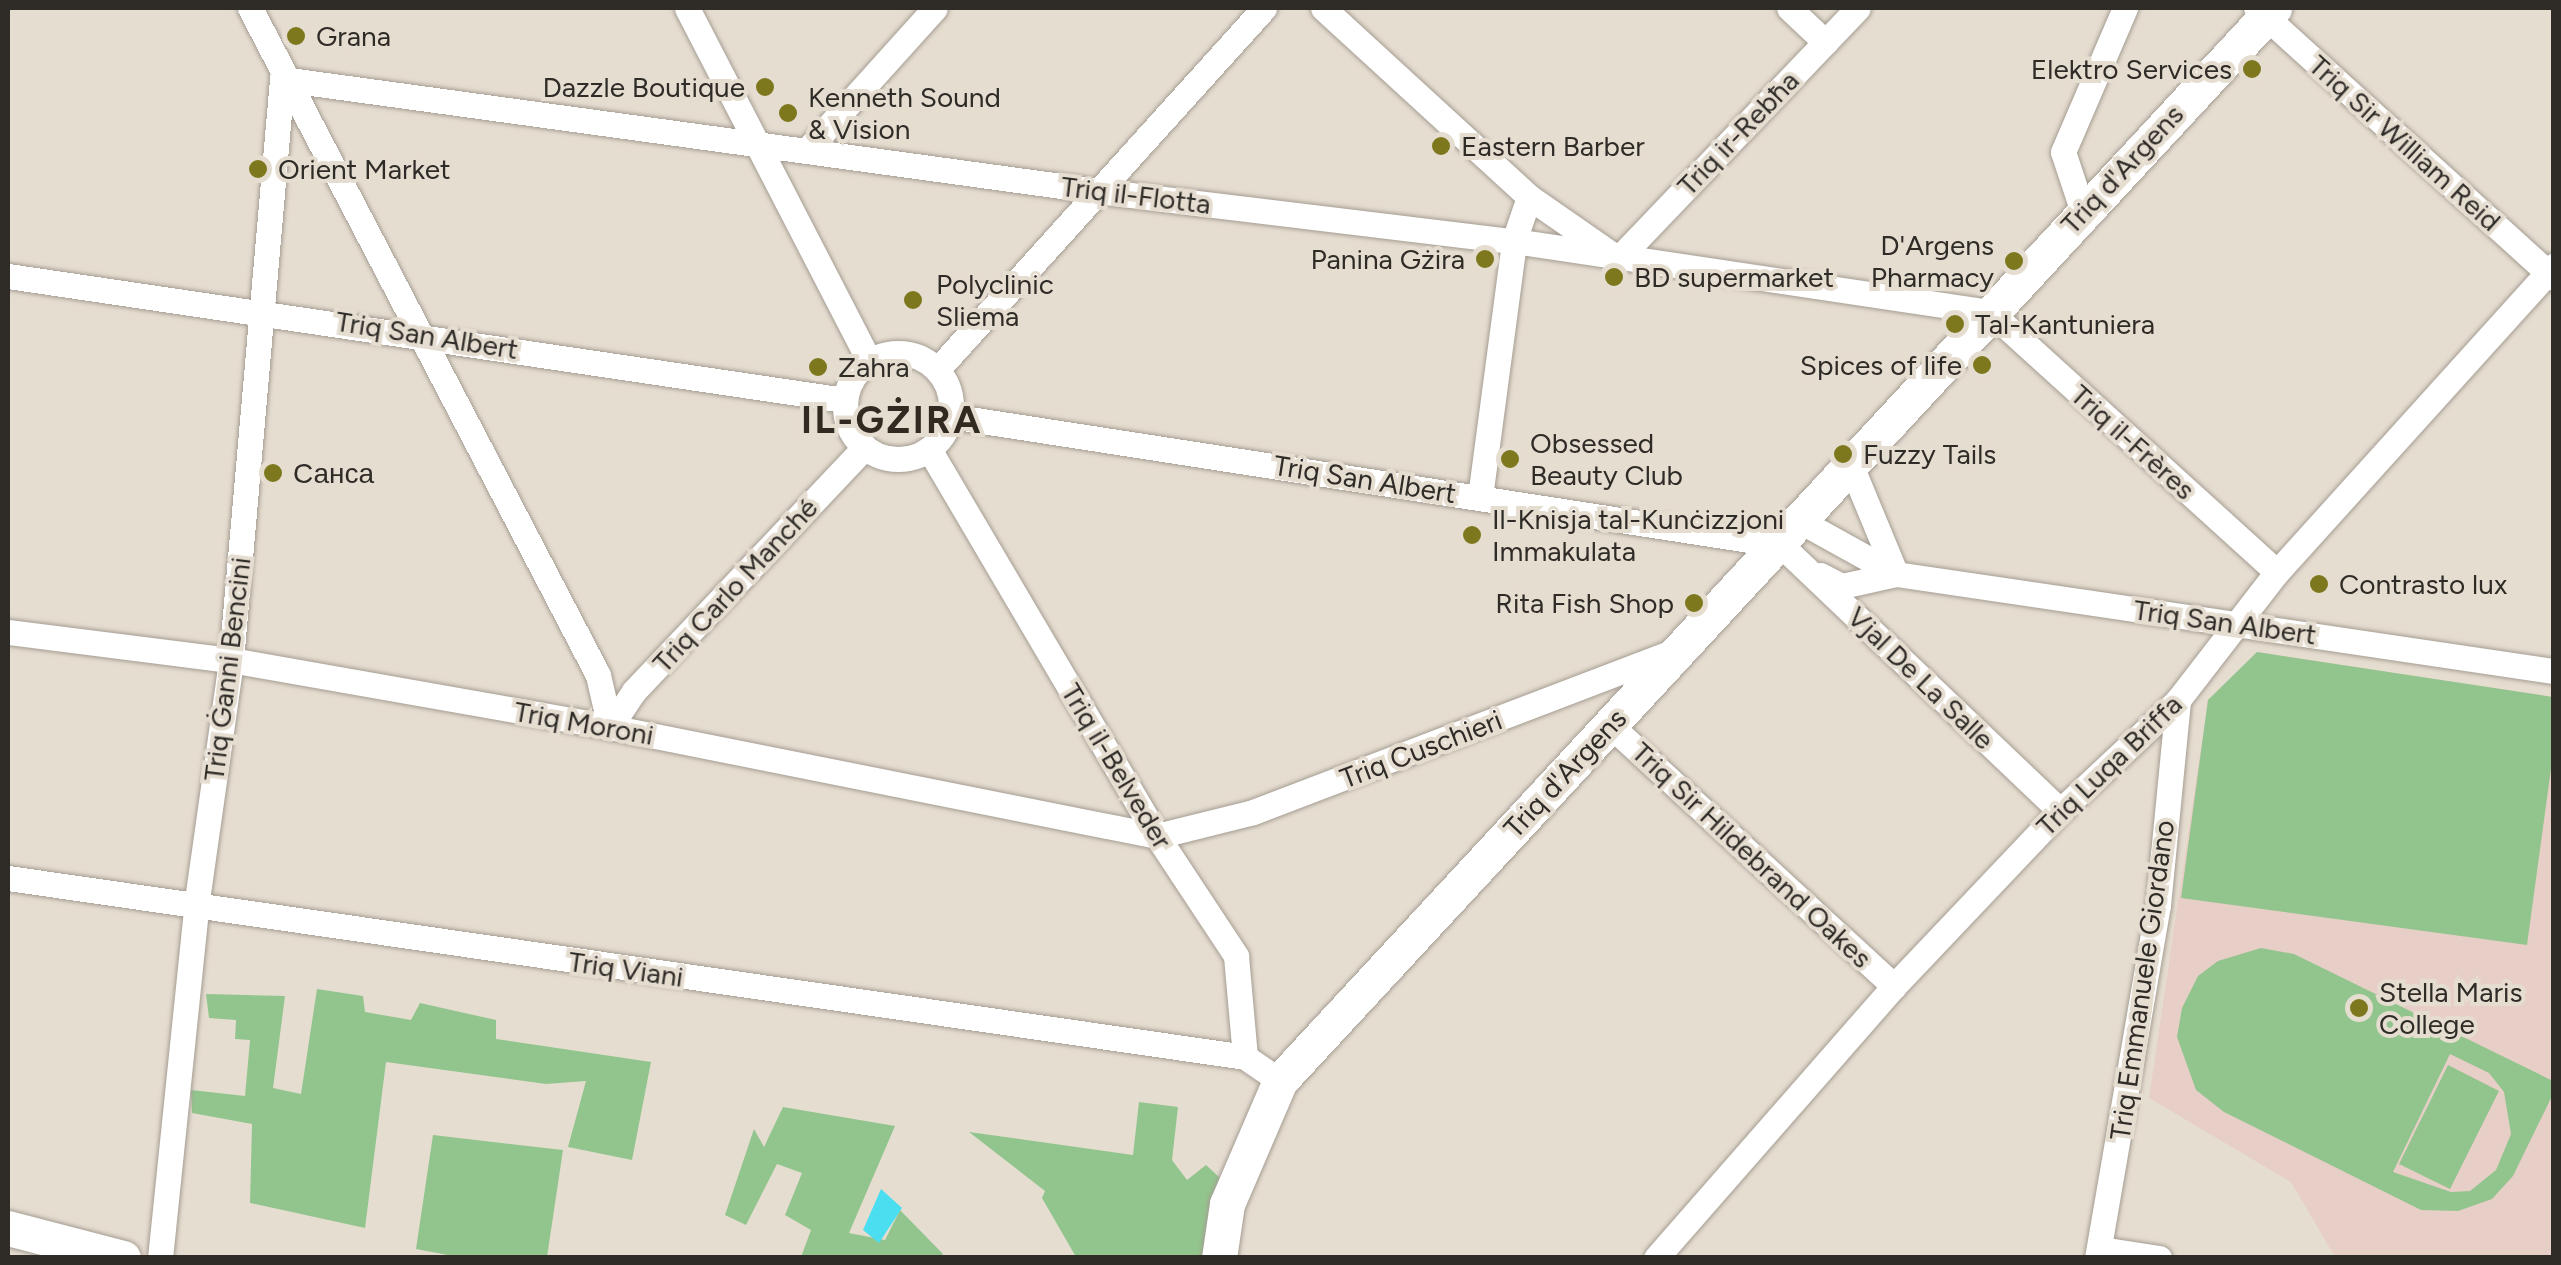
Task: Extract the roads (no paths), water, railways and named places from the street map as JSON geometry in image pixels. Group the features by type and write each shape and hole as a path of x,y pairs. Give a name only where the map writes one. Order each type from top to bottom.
{"main road":[{"name":"Triq d'Argens","path":"1220,1258 1226,1204 1280,1082 1681,649 1796,545 1852,468 2082,209 2265,11"},
{"path":"8,1228 124,1258"}],"street":[{"path":"250,8 282,79 598,675 610,727"},
{"path":"687,8 870,361"},
{"path":"807,150 936,8"},
{"path":"936,370 1264,8"},
{"path":"1323,8 1528,197 1618,259"},
{"path":"1789,8 1826,42"},
{"name":"Triq ir-Rebħa","path":"1618,259 1858,8"},
{"path":"2082,209 2063,152 2125,8"},
{"name":"Triq Sir William Reid","path":"2265,11 2551,272"},
{"name":"Triq il-Flotta","path":"282,79 1098,192 1514,241 1990,312"},
{"name":"Triq Ġanni Bencini","path":"160,1258 196,908 231,660 282,79"},
{"path":"1480,496 1514,241 1528,197"},
{"name":"Triq Luqa Briffa","path":"1656,1258 1894,986 2060,811 2178,700 2241,625 2277,572 2551,272"},
{"name":"Triq San Albert","path":"8,276 264,310 845,400"},
{"name":"Triq il-Frères","path":"1990,312 2277,572"},
{"path":"904,354 936,370 950,416 929,449 896,459 865,448 846,418 845,400 853,378 870,361 904,354"},
{"name":"Triq San Albert","path":"950,416 1796,545 1896,574 2554,671"},
{"name":"Triq Carlo Manché","path":"610,727 634,691 865,448"},
{"name":"Triq il-Belveder","path":"929,449 1157,836 1236,956 1245,1056"},
{"path":"1852,468 1896,574"},
{"name":"Triq San Albert","path":"1796,545 1842,586 1896,574"},
{"name":"Vjal De La Salle","path":"1796,545 2060,811"},
{"name":"Triq Moroni","path":"8,632 231,660 610,727 1157,836"},
{"name":"Triq Cuschieri","path":"1157,836 1253,812 1681,649"},
{"name":"Triq Emmanuele Giordano","path":"2099,1254 2158,905 2178,700"},
{"name":"Triq Sir Hildebrand Oakes","path":"1610,725 1894,986"},
{"name":"Triq Viani","path":"8,878 1245,1056"},
{"path":"1245,1056 1280,1082"},
{"path":"2099,1254 2159,1258"}],"water":[{"path":"881,1189 902,1208 879,1243 863,1230"}],"place":[{"name":"Grana","path":"296,36"},
{"name":"Elektro Services","path":"2252,69"},
{"name":"Dazzle Boutique","path":"765,87"},
{"name":"Kenneth Sound & Vision","path":"788,113"},
{"name":"Eastern Barber","path":"1441,146"},
{"name":"Orient Market","path":"258,169"},
{"name":"Panina Gżira","path":"1485,259"},
{"name":"D'Argens Pharmacy","path":"2014,261"},
{"name":"BD supermarket","path":"1614,277"},
{"name":"Polyclinic Sliema","path":"913,300"},
{"name":"Tal-Kantuniera","path":"1955,324"},
{"name":"Spices of life","path":"1982,365"},
{"name":"Zahra","path":"818,367"},
{"name":"Fuzzy Tails","path":"1843,454"},
{"name":"Obsessed Beauty Club","path":"1510,459"},
{"name":"Санса","path":"273,473"},
{"name":"Il-Knisja tal-Kunċizzjoni Immakulata","path":"1472,535"},
{"name":"Contrasto lux","path":"2319,584"},
{"name":"Rita Fish Shop","path":"1694,603"},
{"name":"Stella Maris College","path":"2359,1008"}],"district":[{"name":"IL-GŻIRA","path":"892,421"}]}
